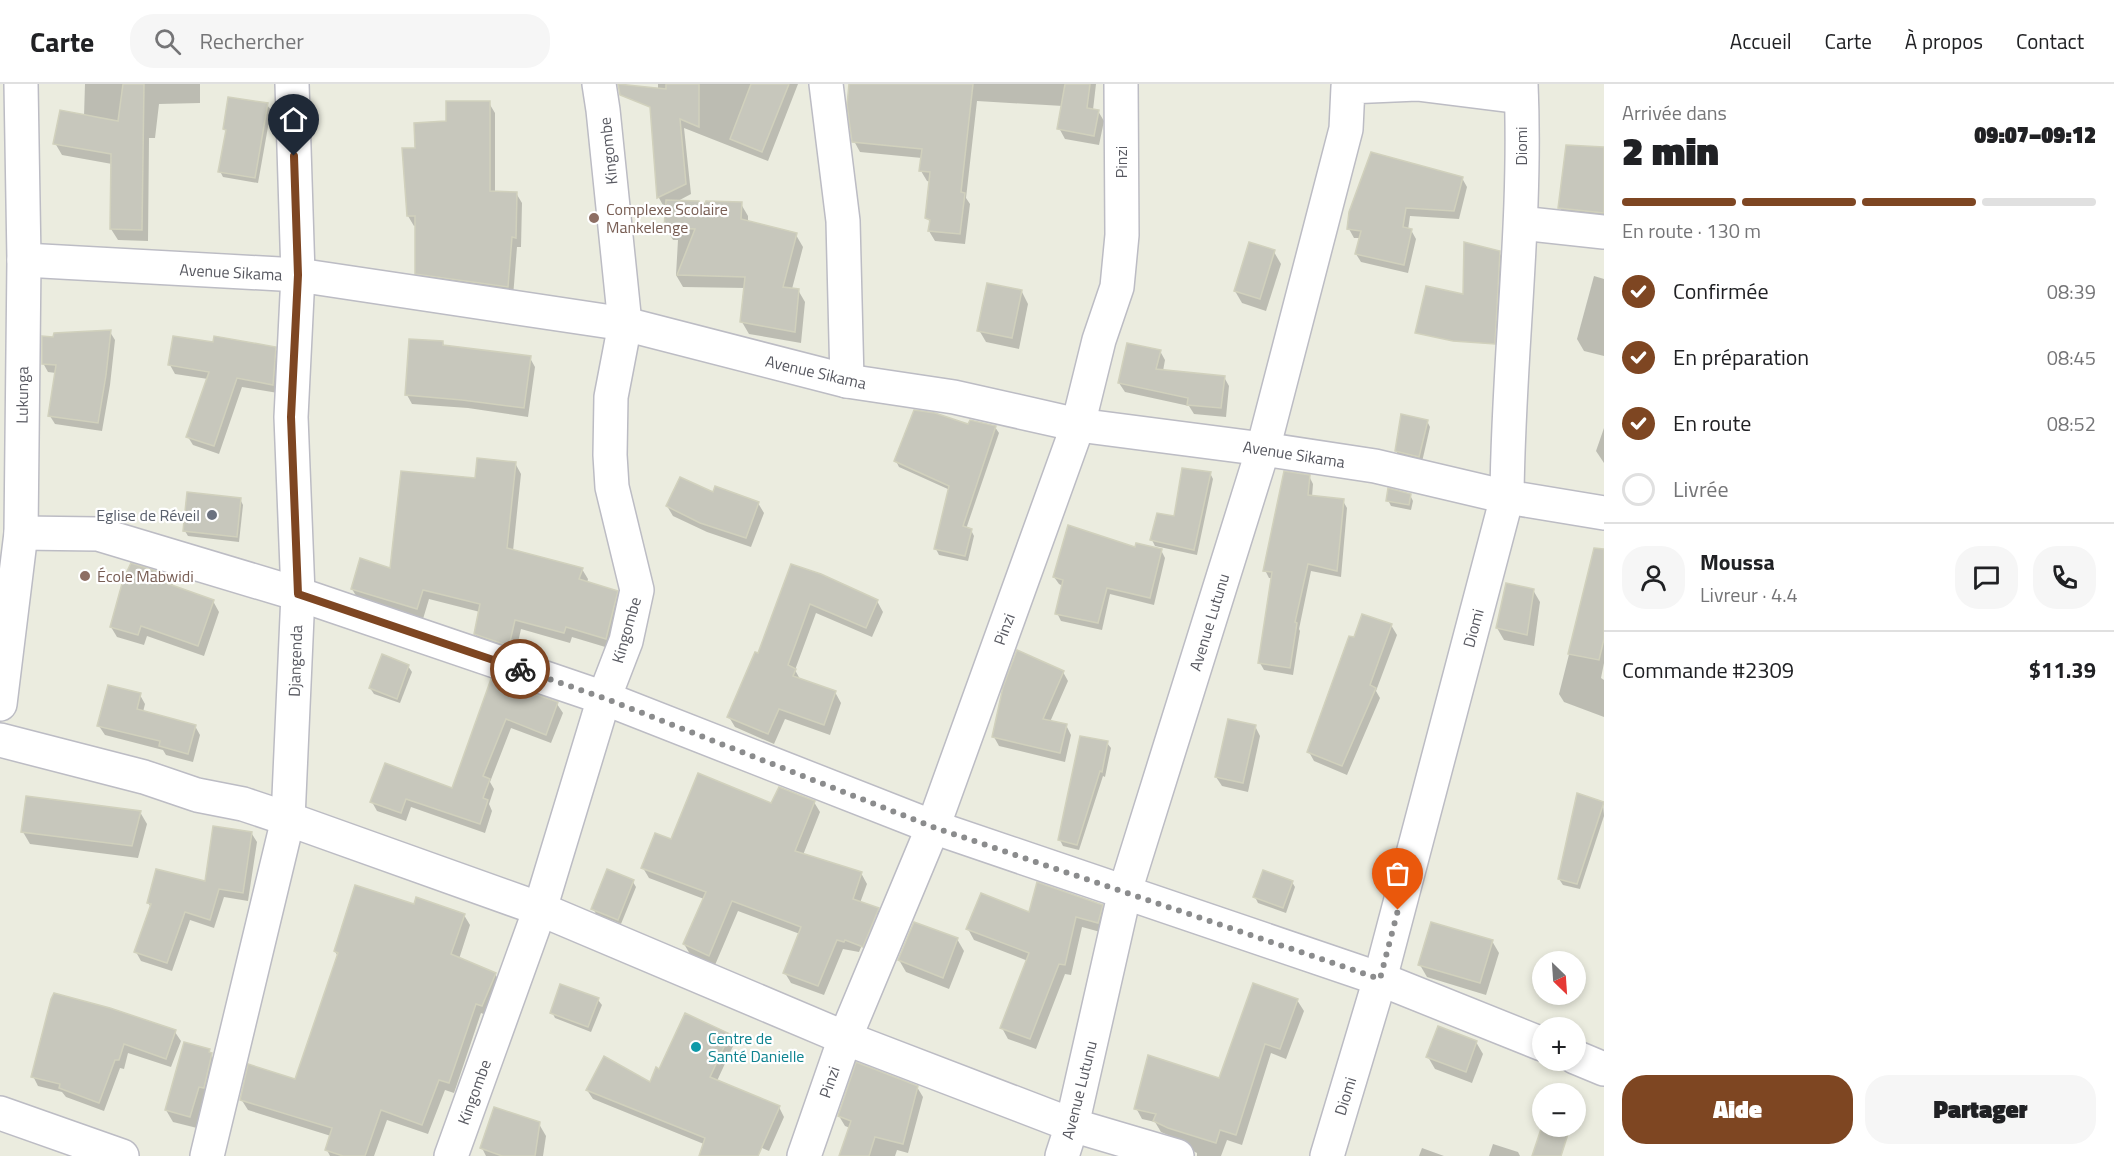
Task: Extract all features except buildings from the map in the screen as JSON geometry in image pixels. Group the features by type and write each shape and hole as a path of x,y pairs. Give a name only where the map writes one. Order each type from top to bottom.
{"street":[{"name":"Lukunga","path":"0,704 21,533 24,260 21,84"},
{"name":"Djangenda","path":"207,1156 288,819 298,594 291,417 298,275 292,84"},
{"name":"Kingombe","path":"451,1156 540,909 604,698 626,641 637,590 612,487 611,397 625,324 599,84"},
{"path":"826,84 843,222 847,381"},
{"name":"Pinzi","path":"804,1156 845,1038 933,827 1078,424 1099,340 1117,287 1122,235 1121,84"},
{"name":"Avenue Lutunu","path":"1062,1156 1072,1125 1125,891 1263,449 1346,129 1348,87 1417,84 1521,91"},
{"name":"Diomi","path":"1327,1156 1380,979 1507,497 1507,435 1521,223 1521,91"},
{"path":"1521,223 1604,232"},
{"name":"Avenue Sikama","path":"24,260 298,275 625,324 847,381 954,397 1078,424 1375,466 1507,497 1604,513"},
{"path":"21,533 98,534 298,594 604,698 933,827 1380,979 1532,1040"},
{"path":"0,741 144,777 197,795 243,804 288,819 540,909 845,1038 1072,1125 1177,1156"},
{"path":"1586,1062 1604,1069"},
{"path":"0,1113 122,1156"}],"way so far":[{"path":"520,669 604,698 933,827 1380,979 1398,910"}],"place":[{"name":"Complexe Scolaire Mankelenge","path":"594,218"},
{"name":"Eglise de Réveil","path":"212,515"},
{"name":"École Mabwidi","path":"85,576"},
{"name":"Centre de Santé Danielle","path":"696,1047"}],"route":[{"path":"294,156 298,275 291,417 298,594 520,669"}]}
